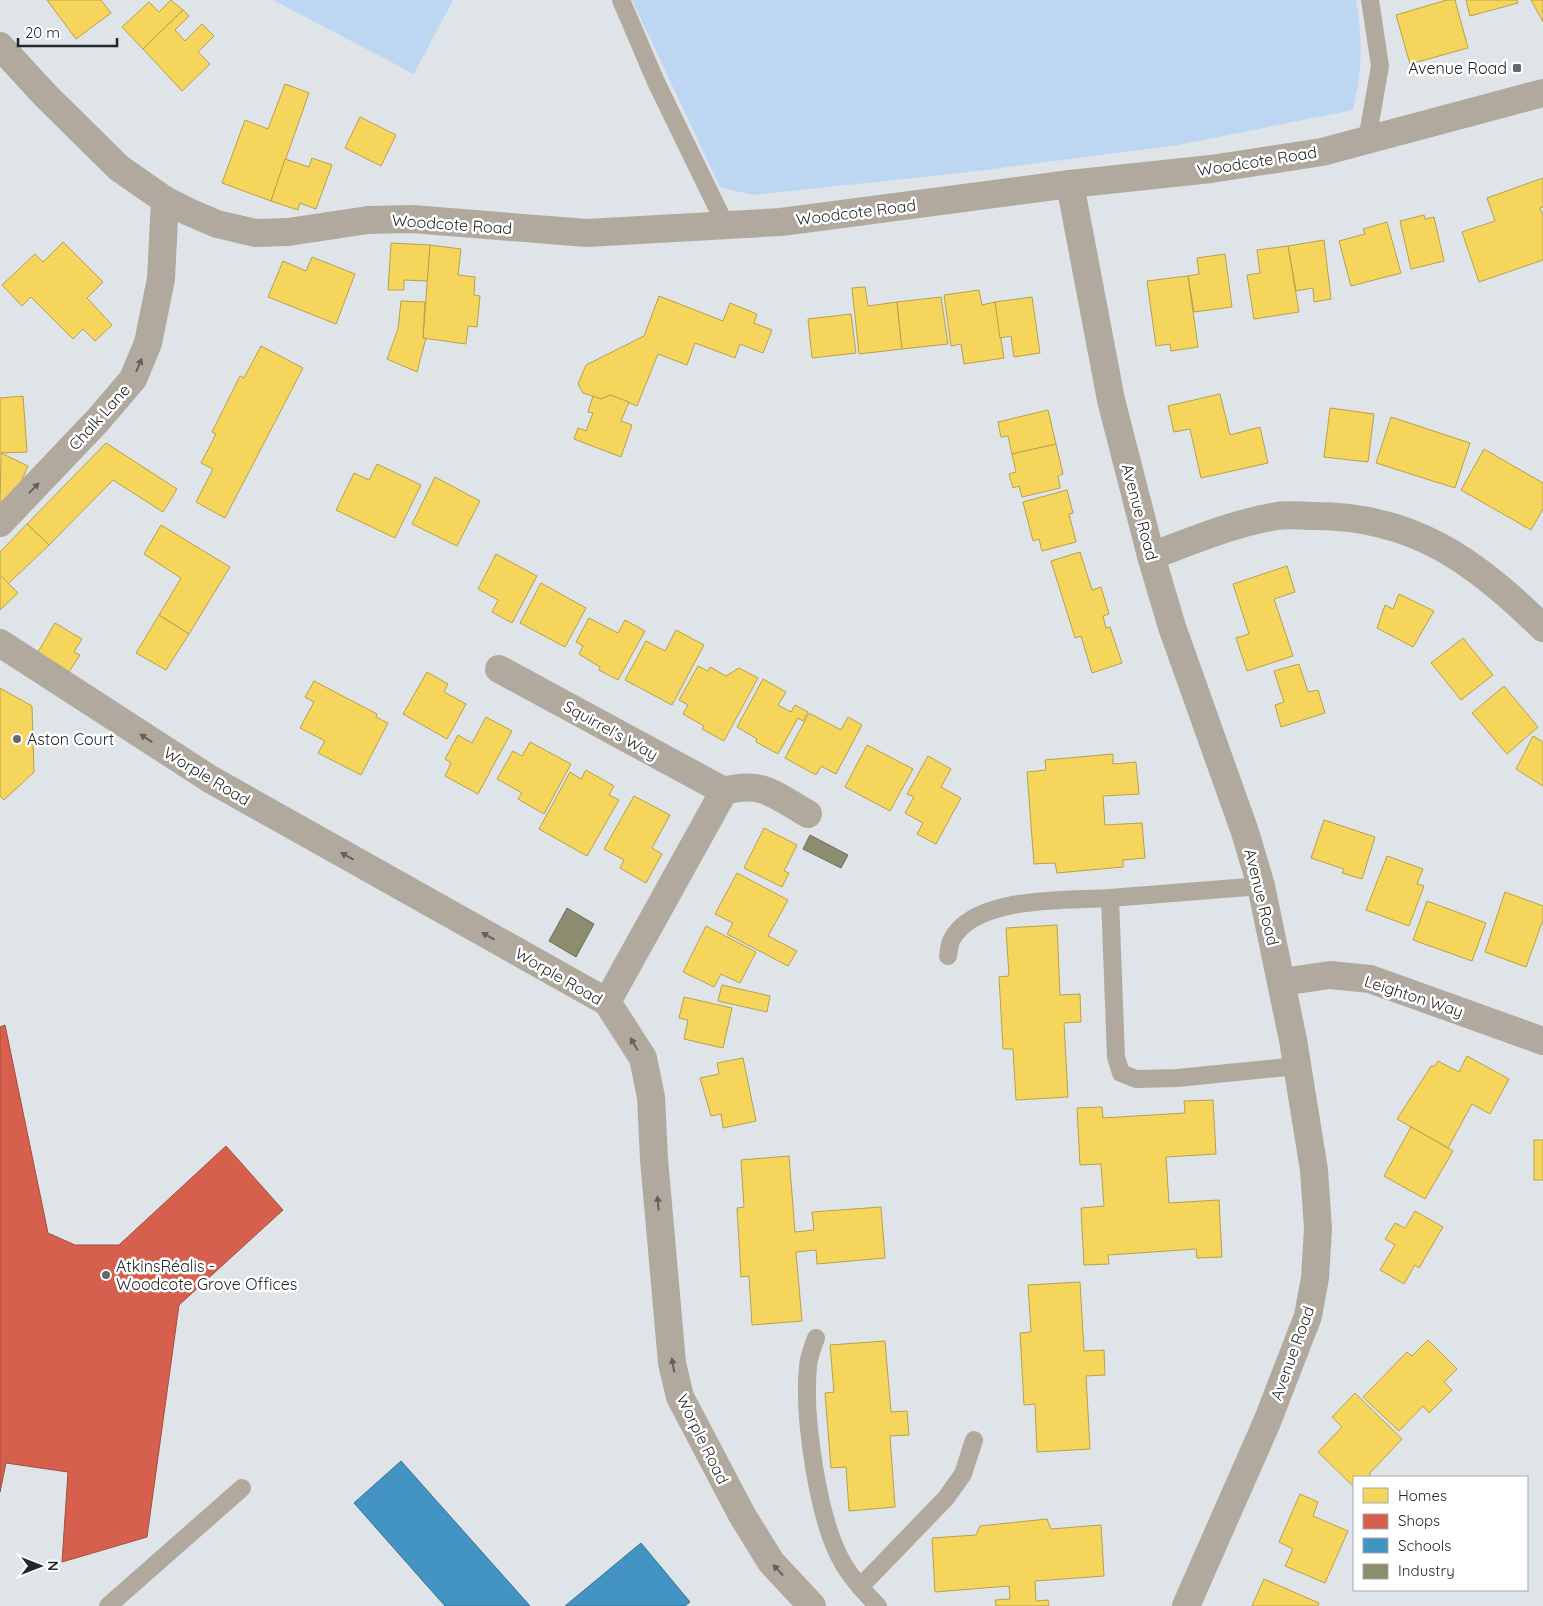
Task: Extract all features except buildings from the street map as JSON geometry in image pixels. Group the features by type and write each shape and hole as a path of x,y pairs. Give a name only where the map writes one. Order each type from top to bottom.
{"street":[{"name":"Woodcote Road","path":"0,46 46,96 119,168 165,200 217,224 255,233 288,232 368,220 412,219 587,233 781,222 1070,184 1220,168 1322,152 1543,93"},
{"name":"Avenue Road","path":"1070,184 1110,400 1151,556 1172,627 1245,832 1261,886 1298,1066 1314,1170 1318,1229 1316,1278 1308,1316 1267,1422 1186,1606"},
{"name":"Chalk Lane","path":"0,523 98,420 133,379 148,343 157,294 164,246 165,200"},
{"path":"1151,556 1226,529 1278,515 1335,516 1382,524 1431,541 1471,564 1515,600 1543,628"},
{"name":"Worple Road","path":"0,643 210,779 607,1002 643,1058 651,1096 654,1159 672,1363 680,1398 742,1515 771,1562 812,1606"},
{"name":"Squirrel's Way","path":"499,669 724,791"},
{"path":"607,1002 724,791 740,786 760,787 808,814"},
{"name":"Leighton Way","path":"1282,982 1330,975 1370,979 1543,1042"}],"lane":[{"path":"621,0 656,82 726,226"},
{"path":"1367,140 1380,66 1370,0"},
{"path":"948,956 951,941 960,930 988,910 1014,903 1110,898 1261,886"},
{"path":"1110,898 1116,1056 1121,1073 1136,1079 1177,1078 1298,1066"},
{"path":"816,1338 808,1365 806,1402 816,1479 834,1542 843,1564 860,1587 878,1606"},
{"path":"860,1587 946,1498 964,1474 974,1440"},
{"path":"108,1606 242,1488"}],"shaded area":[{"path":"273,0 453,0 414,74"},
{"path":"632,0 1356,0 1360,28 1360,68 1353,110 1178,145 961,173 752,195 720,187"}],"place":[{"name":"Avenue Road","path":"1517,68"},
{"name":"Aston Court","path":"17,739"},
{"name":"AtkinsRéalis - Woodcote Grove Offices","path":"106,1275"}]}
